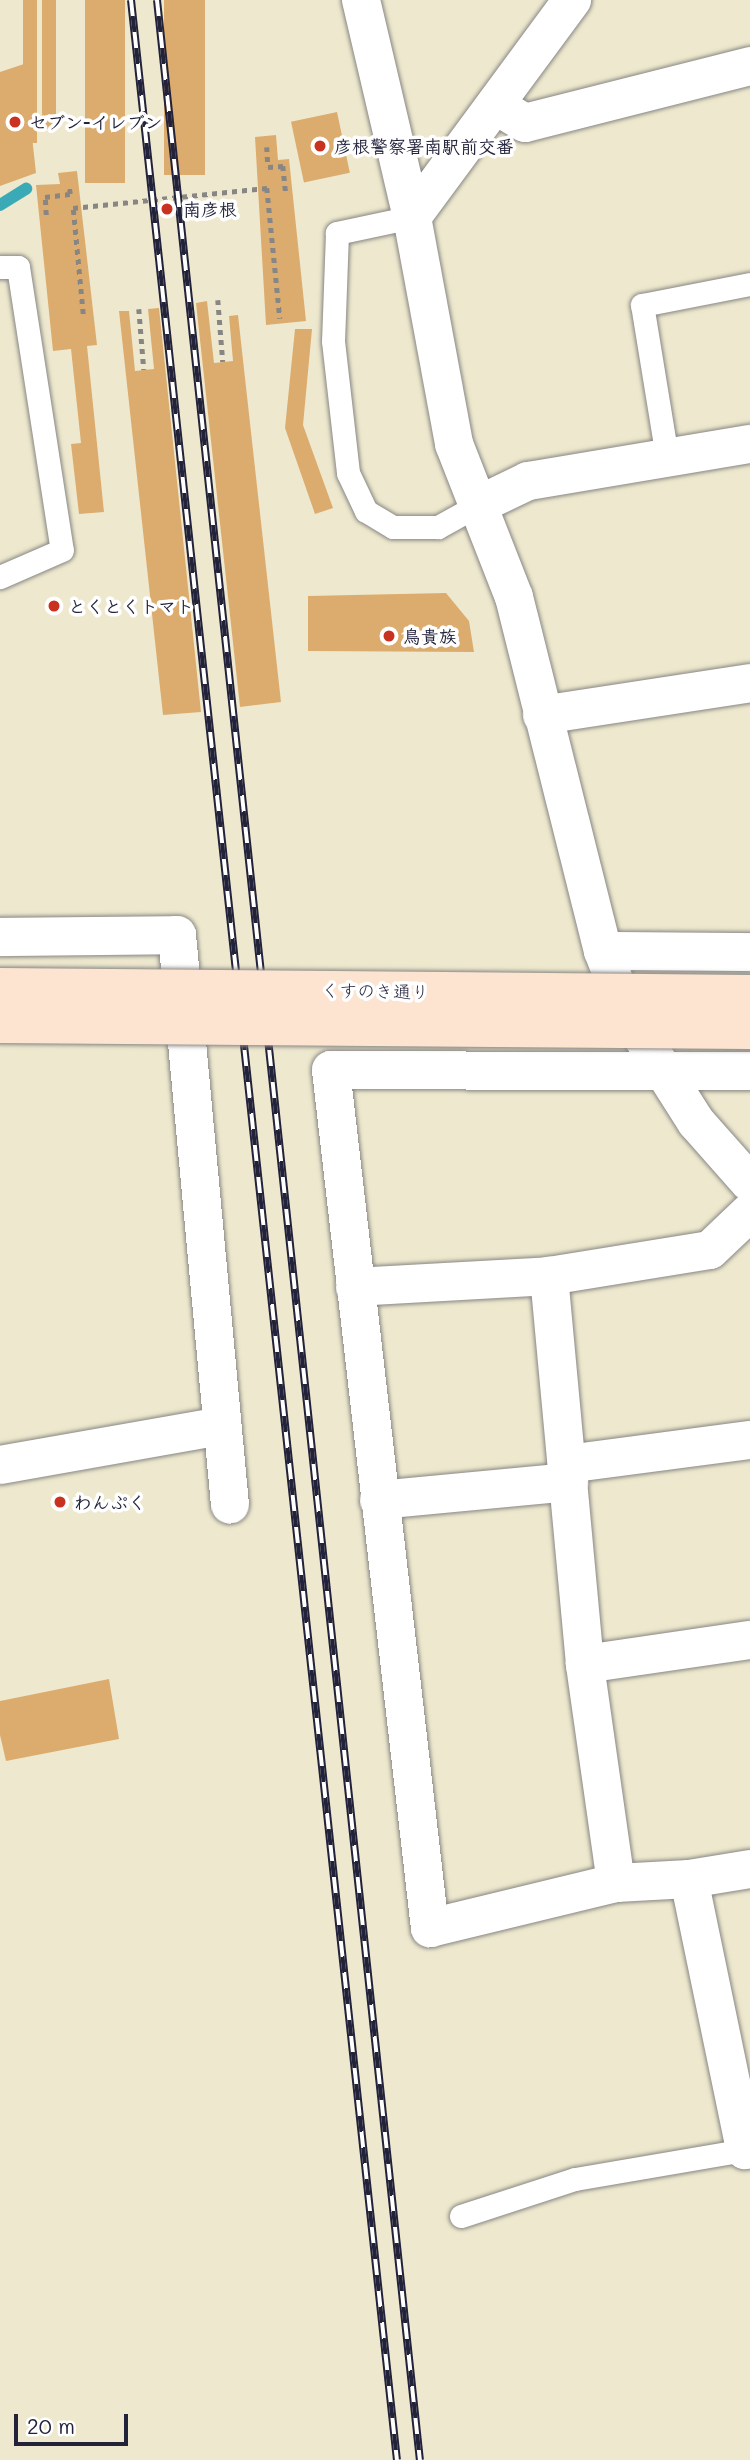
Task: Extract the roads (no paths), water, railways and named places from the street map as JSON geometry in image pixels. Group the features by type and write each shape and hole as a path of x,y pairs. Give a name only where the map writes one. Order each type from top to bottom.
{"main road":[{"name":"くすのき通り","path":"0,987 750,994"},
{"name":"くすのき通り","path":"0,1024 750,1030"}],"street":[{"path":"361,0 412,217 454,443 476,506 514,597 603,951 625,1009 696,1122 750,1182"},
{"path":"412,217 572,0"},
{"path":"495,105 525,122 750,66"},
{"path":"476,506 528,481 750,444"},
{"path":"542,715 750,683"},
{"path":"0,937 177,935 230,1505"},
{"path":"603,951 750,952"},
{"path":"750,1071 331,1070 430,1928 616,1883 689,1879 750,1869"},
{"path":"355,1287 550,1276 709,1250 750,1212"},
{"path":"550,1276 585,1664 616,1883"},
{"path":"0,1465 222,1426"},
{"path":"379,1500 568,1473 750,1440"},
{"path":"585,1664 750,1640"},
{"path":"689,1879 748,2149"}],"lane":[{"path":"412,217 337,233 333,341 348,473 366,511 393,527 438,527 476,506"},
{"path":"0,267 18,267 62,550 0,576"},
{"path":"667,457 642,306 750,284"},
{"path":"461,2216 575,2179 748,2149"}],"waterway":[{"path":"0,205 26,189"}],"railway":[{"path":"131,0 397,2460"},
{"path":"157,0 420,2460"}],"place":[{"name":"セブン-イレブン","path":"15,122"},
{"name":"彦根警察署南駅前交番","path":"320,146"},
{"name":"南彦根","path":"167,209"},
{"name":"とくとくトマト","path":"54,606"},
{"name":"鳥貴族","path":"389,636"},
{"name":"わんぷく","path":"60,1502"}]}
